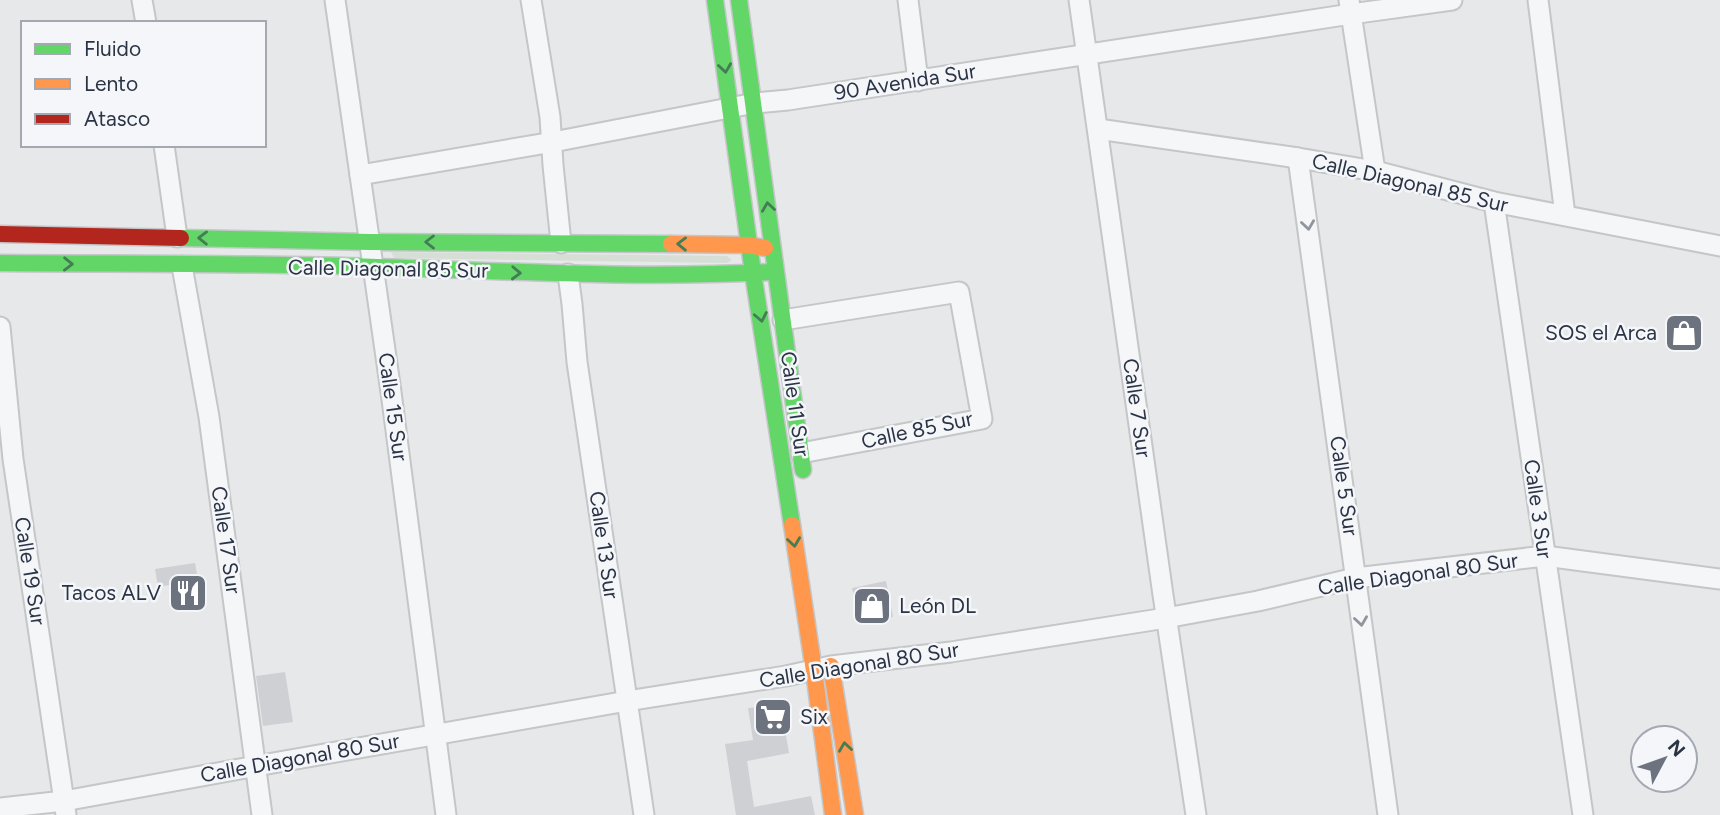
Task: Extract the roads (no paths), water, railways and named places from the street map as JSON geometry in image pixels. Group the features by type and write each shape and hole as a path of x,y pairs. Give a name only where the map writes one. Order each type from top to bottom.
{"main road":[{"name":"Calle 11 Sur","path":"715,0 748,245 855,815"},
{"name":"Calle 11 Sur","path":"739,0 805,480"},
{"name":"Calle Diagonal 85 Sur","path":"0,234 370,242 748,245 774,250"},
{"name":"Calle Diagonal 85 Sur","path":"0,263 374,267 568,274 775,271"},
{"name":"Calle 11 Sur","path":"825,663 833,815"}],"street":[{"path":"142,0 146,21"},
{"name":"Calle 15 Sur","path":"335,0 374,267 446,815"},
{"path":"531,0 553,142 561,243"},
{"path":"908,0 918,81"},
{"name":"Calle 7 Sur","path":"1079,0 1196,815"},
{"name":"90 Avenida Sur","path":"360,175 553,142 755,103 1086,55 1350,7 1452,0"},
{"path":"1538,0 1565,215"},
{"path":"1350,7 1375,171"},
{"name":"Calle Diagonal 85 Sur","path":"1098,129 1375,171 1494,202 1720,246"},
{"path":"164,147 177,237"},
{"name":"Calle 5 Sur","path":"1298,158 1388,815"},
{"name":"Calle 3 Sur","path":"1494,202 1583,815"},
{"name":"Calle 17 Sur","path":"182,266 209,417 262,815"},
{"name":"Calle 13 Sur","path":"568,274 577,362 644,815"},
{"name":"Calle 85 Sur","path":"783,320 959,292 982,419 801,453"},
{"name":"Calle 19 Sur","path":"0,327 13,459 65,808"},
{"name":"Calle Diagonal 80 Sur","path":"0,808 65,808 256,766 627,701 825,663 951,652 1166,618 1355,579 1545,556 1720,579"}],"place":[{"name":"SOS el Arca","path":"1684,333"},
{"name":"Tacos ALV","path":"188,593"},
{"name":"León DL","path":"872,606"},
{"name":"Six","path":"773,717"}]}
